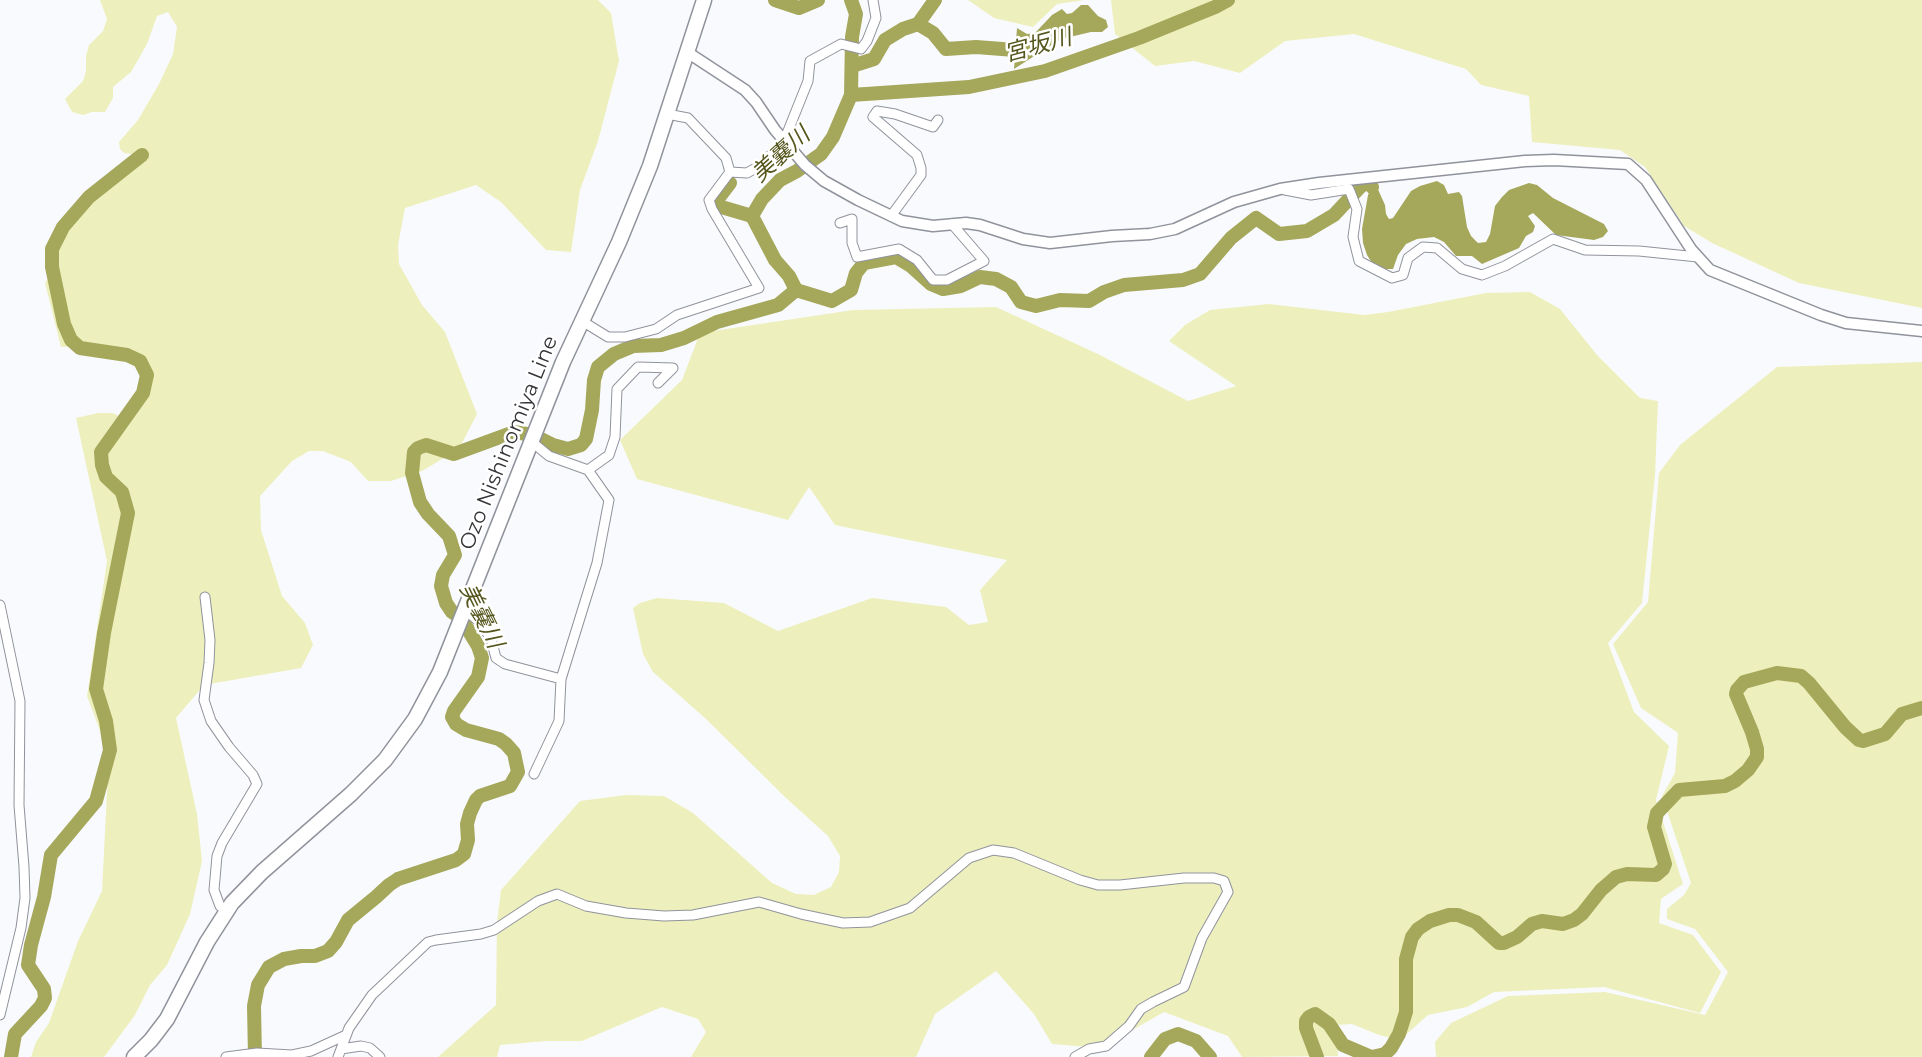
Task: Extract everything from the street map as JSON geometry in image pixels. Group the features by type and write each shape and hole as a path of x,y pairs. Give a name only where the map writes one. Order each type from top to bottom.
{"main road":[{"name":"Ozo Nishinomiya Line","path":"137,1056 167,1018 206,942 226,911 262,872 351,794 384,760 415,719 440,672 582,321 619,242 650,166 704,0"}],"street":[{"path":"730,172 747,173 761,165 784,141 808,81 810,61 841,44 861,49 876,18 873,0"},
{"path":"687,52 745,90 784,141 805,165 824,181 902,221 933,226 966,223 981,225 1042,243 1150,234 1175,229 1234,202 1280,189 1319,183 1525,161 1628,164 1646,180 1691,249 1710,270 1846,323 1922,331"},
{"path":"891,216 921,175 921,168 917,155 873,117 877,111 906,117 933,127 938,120"},
{"path":"667,114 688,118 726,158 730,172"},
{"path":"582,321 608,337 625,337 656,329 677,315 759,288 709,200 730,172"},
{"path":"1280,189 1311,195 1349,189 1357,209 1353,237 1359,261 1392,278 1403,275 1408,258 1423,247 1437,248 1462,269 1482,275 1505,266 1553,239 1585,250 1639,251 1698,257"},
{"path":"840,223 852,219 852,243 858,257 900,249 917,260 933,279 947,280 985,261 952,224"},
{"path":"588,470 608,455 615,437 617,388 638,367 673,368 658,383"},
{"path":"534,437 549,456 588,470 609,500 597,563 561,679 559,721 534,774"},
{"path":"205,597 211,640 204,700 211,721 257,784 216,856 215,890 220,906 226,911"},
{"path":"0,605 20,701 19,805 24,877 21,928 1,1009"},
{"path":"463,616 481,623 491,639 496,658 505,664 561,679"},
{"path":"339,1053 349,1028 372,995 428,942 494,930 538,901 557,894 586,906 626,913 693,915 759,902 843,923 870,922 910,908 969,858 993,850 1023,856 1098,885 1184,878 1214,878 1224,881 1228,892 1202,938 1184,987 1141,1009 1129,1026 1106,1046 1089,1049 1075,1057"},
{"path":"226,1057 257,1053 287,1055 311,1051 346,1035"},
{"path":"339,1053 361,1046 370,1048 380,1057"}],"shaded area":[{"path":"100,0 598,0 611,13 619,61 598,141 580,190 571,252 546,250 501,202 476,185 405,208 398,245 399,264 422,305 445,332 477,414 459,449 422,471 391,481 368,481 351,462 323,451 309,451 292,461 260,496 261,530 282,596 305,623 313,645 301,668 204,685 176,718 197,814 202,861 190,914 167,965 150,985 135,1015 104,1057 31,1057 36,1042 49,1023 78,941 102,891 108,772 102,736 87,696 107,561 76,418 113,413 128,421 144,399 151,375 143,360 129,353 82,346 61,347 45,283 56,266 57,253 71,225 88,206 147,158 148,152 142,150 131,154 124,153 119,142 138,120 159,84 173,54 177,27 168,12 157,16 147,44 131,72 113,87 113,98 105,112 83,115 72,112 65,99 83,81 89,45 103,31 107,19"},
{"path":"968,0 1085,0 1057,4 1033,27 994,18"},
{"path":"1111,0 1922,0 1922,308 1799,283 1712,243 1684,226 1645,167 1620,150 1532,142 1529,96 1481,85 1466,69 1354,34 1285,41 1240,73 1194,61 1155,66 1115,34"},
{"path":"1530,292 1560,309 1597,355 1640,398 1658,401 1655,475 1642,603 1608,643 1634,712 1669,746 1656,800 1683,884 1661,899 1659,923 1693,935 1721,972 1700,1013 1604,987 1494,992 1467,1007 1428,1015 1400,1040 1352,1024 1336,1025 1338,1056 1242,1057 1228,1036 1164,1012 1101,1048 1052,1044 1034,1014 996,971 935,1014 916,1057 691,1057 706,1032 698,1019 662,1007 582,1041 500,1045 497,1057 438,1057 496,1005 497,922 501,890 580,801 626,795 664,796 693,813 772,883 796,894 814,895 831,887 839,872 840,856 828,836 653,672 643,654 633,608 657,598 724,603 778,631 872,598 946,607 969,625 988,622 980,590 1007,560 835,525 809,487 788,520 637,479 620,440 682,380 700,333 853,310 996,307 1100,355 1188,401 1236,386 1169,341 1185,325 1210,310 1269,304 1364,315 1486,293"},
{"path":"1922,362 1922,1057 1436,1057 1435,1042 1451,1023 1508,996 1605,992 1705,1015 1728,972 1695,929 1667,919 1667,909 1684,895 1691,883 1662,796 1675,773 1678,733 1641,708 1613,644 1648,602 1659,473 1680,445 1777,367"}],"water":[{"path":"1081,5 1088,5 1106,20 1108,27 1102,32 1061,39 1014,69 1017,28 1027,34 1035,33 1052,15 1062,9 1067,14 1072,13"},
{"path":"1437,181 1444,185 1448,194 1459,192 1462,196 1467,227 1478,243 1486,242 1495,206 1502,197 1509,190 1529,183 1604,224 1608,231 1603,237 1594,240 1556,235 1533,213 1528,216 1535,226 1533,232 1526,236 1519,248 1482,264 1472,256 1456,256 1444,242 1434,237 1417,239 1406,244 1393,269 1383,269 1372,263 1363,243 1362,229 1372,187 1376,185 1389,219 1393,218 1411,191"}],"waterway":[{"name":"美嚢川","path":"775,0 799,8 818,0"},
{"name":"美嚢川","path":"255,1057 254,1006 258,985 269,967 284,959 315,956 328,951 348,920 389,885 398,879 456,860 464,854 468,840 467,824 476,800 480,796 510,786 518,772 514,753 506,744 499,739 466,730 456,724 452,717 478,677 482,658 461,618 452,612 446,603 441,586 443,575 455,555 449,536 420,502 412,473 414,452 426,445 454,454 514,432 533,435 568,449 581,445 586,439 598,367 614,354 633,346 661,345 684,338 717,322 778,305 796,290 789,276 775,260 752,216 762,199 780,180 821,154 833,137 851,95 852,37 856,14 851,0"},
{"path":"852,66 874,59 885,40 918,24 935,0"},
{"name":"宮坂川","path":"851,95 969,87 1045,71 1139,38 1228,0"},
{"path":"918,24 933,33 946,49 976,47 1015,50"},
{"path":"11,1057 15,1034 45,998 44,989 28,965 51,855 96,801 110,750 106,721 96,689 104,633 128,513 122,492 106,477 101,452 143,393 147,375 140,361 127,355 80,348 71,340 64,324 52,267 52,249 63,227 89,197 142,155"},
{"path":"796,290 832,301 851,290 856,273 864,263 896,257 931,284 943,289 961,286 980,277 996,279 1011,287 1021,302 1036,306 1060,300 1089,301 1124,285 1183,280 1200,274 1231,238 1256,218 1279,234 1307,231 1334,215 1361,186 1369,182 1372,187"},
{"path":"730,183 717,200 718,206 752,216"},
{"path":"1372,1057 1385,1054 1399,1034 1406,1012 1406,959 1412,937 1430,921 1458,915 1476,922 1499,943 1504,943 1517,937 1532,924 1542,921 1563,924 1574,920 1616,877 1627,874 1656,875 1663,869 1665,864 1654,827 1657,813 1679,790 1725,786 1735,781 1748,770 1757,757 1752,732 1736,694 1744,682 1777,673 1801,676 1845,727 1863,741 1885,734 1902,714 1922,708"},
{"path":"1317,1057 1306,1028 1306,1021 1315,1014 1329,1024 1343,1045 1371,1057"},
{"path":"1151,1057 1165,1039 1178,1034 1196,1041 1210,1057"}]}
